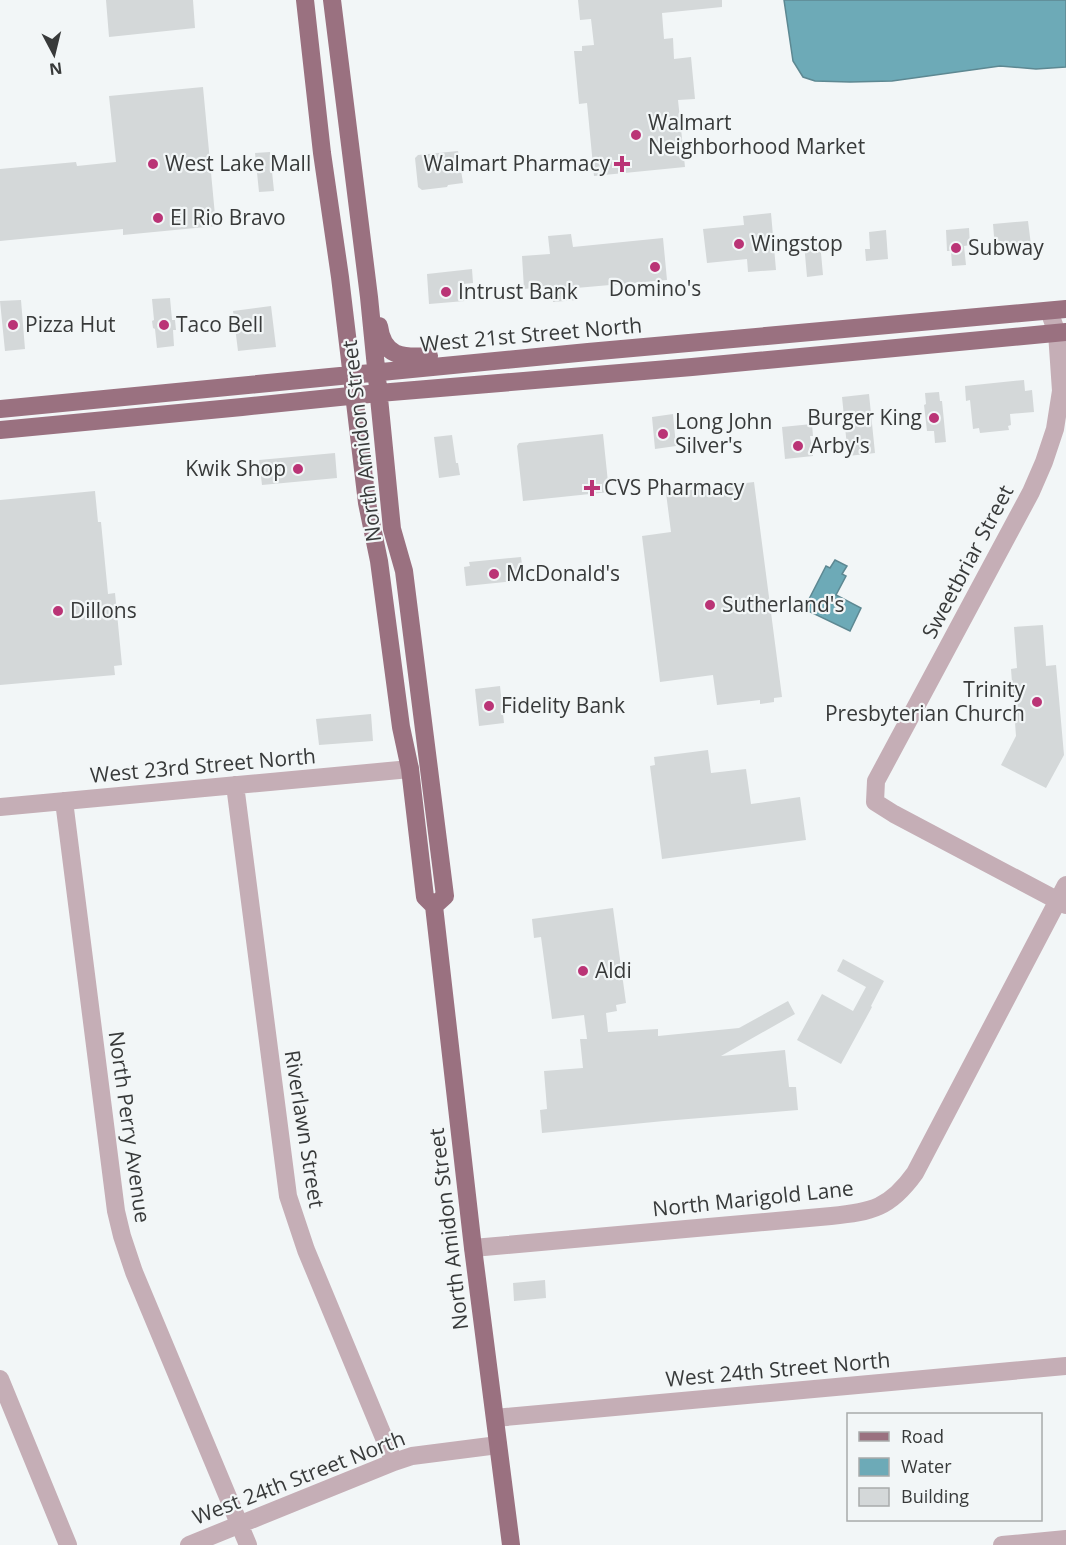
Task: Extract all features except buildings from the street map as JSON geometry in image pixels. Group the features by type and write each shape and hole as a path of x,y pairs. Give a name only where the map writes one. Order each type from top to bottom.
{"main road":[{"name":"North Amidon Street","path":"305,0 322,153 340,278 367,503 379,561 401,727 410,769 425,897 434,906 473,1248 511,1545"},
{"name":"North Amidon Street","path":"332,0 369,297 392,530 404,571 445,896 434,906"},
{"path":"369,297 376,304 380,336 384,344 397,355 407,357 561,344 588,352"},
{"name":"West 21st Street North","path":"0,409 588,352 1057,310"},
{"path":"0,430 354,395 686,368 1061,333"}],"street":[{"name":"Sweetbriar Street","path":"1057,310 1061,333 1061,391 1055,429 1049,447 1031,492 876,781 875,802 894,814 1063,897"},
{"name":"West 23rd Street North","path":"0,807 410,769"},
{"name":"Riverlawn Street","path":"235,785 288,1196 306,1250 394,1462"},
{"name":"North Perry Avenue","path":"64,801 95,1055 120,1228 134,1272 248,1545"},
{"name":"North Marigold Lane","path":"473,1248 831,1216 872,1210 894,1198 915,1173 1063,897"},
{"name":"West 24th Street North","path":"495,1418 1066,1366"},
{"path":"0,1379 68,1545"},
{"name":"West 24th Street North","path":"189,1545 411,1456 498,1445"},
{"path":"1002,1545 1066,1539"}],"water":[{"path":"784,0 1066,0 1066,67 1036,69 1000,66 892,81 815,81 803,77 793,61"},
{"path":"835,560 847,566 842,574 846,576 836,595 861,608 850,631 804,609 826,566 830,568"}],"place":[{"name":"Walmart Neighborhood Market","path":"636,135"},
{"name":"West Lake Mall","path":"153,164"},
{"name":"Walmart Pharmacy","path":"622,164"},
{"name":"El Rio Bravo","path":"158,218"},
{"name":"Wingstop","path":"739,244"},
{"name":"Subway","path":"956,248"},
{"name":"Domino's","path":"655,267"},
{"name":"Intrust Bank","path":"446,292"},
{"name":"Pizza Hut","path":"13,325"},
{"name":"Taco Bell","path":"164,325"},
{"name":"Burger King","path":"934,418"},
{"name":"Long John Silver's","path":"663,434"},
{"name":"Arby's","path":"798,446"},
{"name":"Kwik Shop","path":"298,469"},
{"name":"CVS Pharmacy","path":"592,488"},
{"name":"McDonald's","path":"494,574"},
{"name":"Sutherland's","path":"710,605"},
{"name":"Dillons","path":"58,611"},
{"name":"Trinity Presbyterian Church","path":"1037,702"},
{"name":"Fidelity Bank","path":"489,706"},
{"name":"Aldi","path":"583,971"}]}
